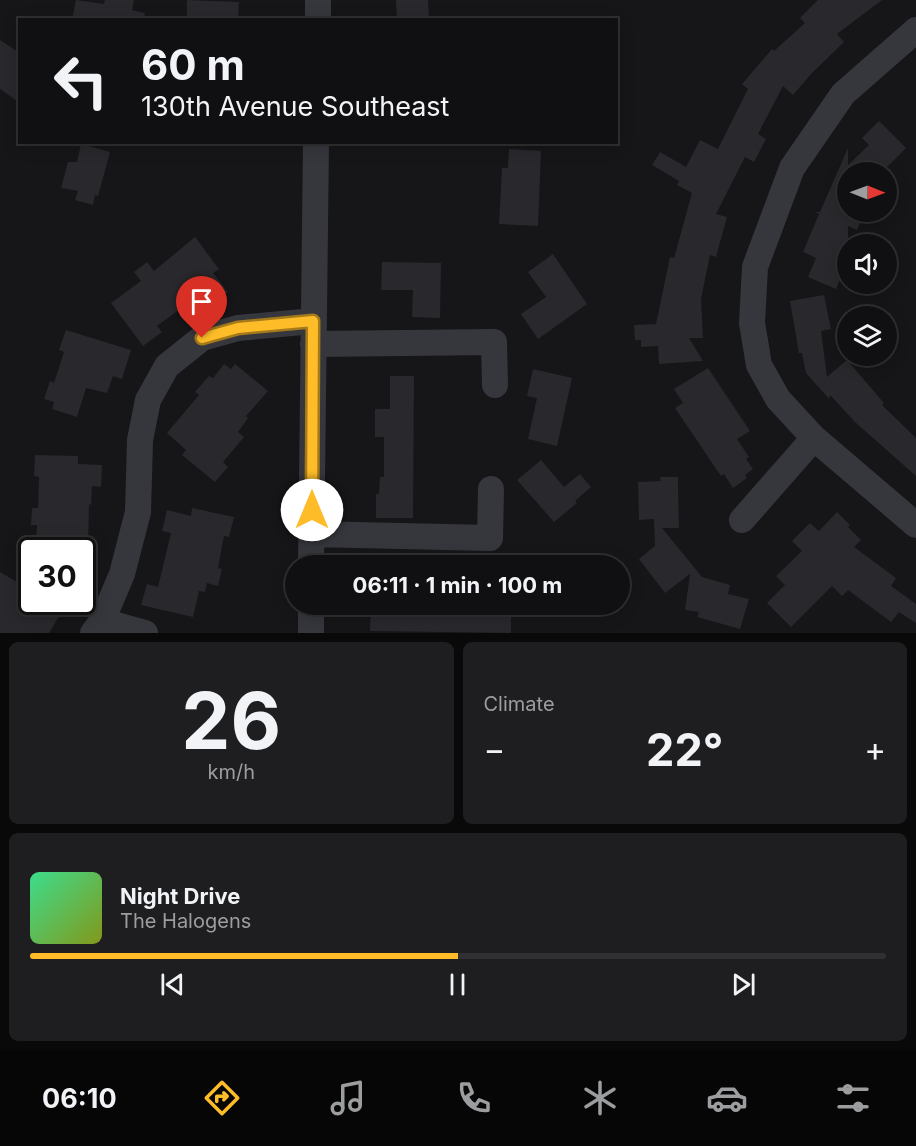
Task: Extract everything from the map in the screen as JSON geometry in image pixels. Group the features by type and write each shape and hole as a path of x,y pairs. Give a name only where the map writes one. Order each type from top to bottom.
{"street":[{"path":"318,0 318,18"},
{"path":"916,30 843,94 792,168 755,267 752,324 759,365 778,399 813,438 916,525"},
{"path":"311,555 316,144"},
{"path":"145,633 97,627 122,574 138,512 140,440 148,399 167,366 202,338 238,328 494,342 495,385"},
{"path":"742,520 813,438"},
{"path":"311,534 490,538 491,489"},
{"path":"311,615 311,633"}],"building":[{"path":"76,0 104,4 105,0 134,0 132,10 145,13 144,18 72,18"},
{"path":"187,0 239,2 238,18 187,18"},
{"path":"396,0 428,0 429,18 397,18"},
{"path":"818,0 882,0 837,34 844,42 793,95 783,86 758,134 766,139 754,162 745,157 716,214 727,217 716,257 710,255 701,299 703,338 689,338 703,361 659,364 658,346 641,347 641,340 635,340 634,325 656,324 670,257 674,258 692,193 677,185 679,181 652,165 660,152 686,167 700,140 718,149 748,89 742,84 772,49 774,51 805,23 800,18"},
{"path":"0,40 18,52 18,102 0,89"},
{"path":"879,121 906,148 892,162 851,162 869,145 862,138"},
{"path":"81,144 110,152 98,196 95,195 93,205 75,200 78,191 61,188 68,162 77,162"},
{"path":"848,148 848,162 842,162"},
{"path":"509,149 541,151 538,226 499,224 502,168 508,168"},
{"path":"837,173 837,222 861,222 857,230 848,226 848,234 837,234 836,289 808,277 816,258 803,252 819,214 815,212 820,212"},
{"path":"195,237 219,269 213,273 228,292 210,305 205,299 191,310 187,304 157,326 162,332 143,346 111,303 141,281 134,272 147,262 154,271"},
{"path":"553,254 587,304 538,339 521,314 546,297 528,272"},
{"path":"382,262 441,263 440,318 412,317 413,290 381,290"},
{"path":"824,295 831,329 821,331 827,377 840,366 852,366 884,403 882,405 916,438 916,476 855,422 830,395 829,399 806,373 802,353 799,353 790,301"},
{"path":"66,330 131,350 122,379 113,376 107,393 86,388 77,417 52,409 54,402 44,399 50,381 54,383 64,352 59,350"},
{"path":"224,364 231,369 235,364 268,391 246,416 248,418 238,432 244,437 223,462 228,467 215,482 182,455 186,450 167,433 199,395 195,392 209,376 213,378"},
{"path":"708,368 750,431 737,439 749,457 746,459 753,469 745,475 747,478 733,488 724,474 721,476 675,408 683,403 674,389"},
{"path":"533,369 572,378 557,446 528,439 537,398 527,396"},
{"path":"390,376 414,376 413,518 376,518 376,494 379,494 380,477 384,477 384,437 375,437 375,409 390,409"},
{"path":"35,455 78,456 78,464 102,465 101,487 92,486 88,537 37,537 37,525 31,525 32,508 38,508 39,477 34,476"},
{"path":"541,460 564,487 580,474 591,487 575,501 577,503 554,522 517,480"},
{"path":"660,477 678,477 679,528 662,528 702,577 730,585 728,594 749,599 740,629 697,617 699,612 685,610 690,574 665,593 639,559 655,546 654,519 639,520 638,482 661,481"},
{"path":"192,508 234,517 229,537 224,536 218,568 222,569 218,586 207,583 205,592 199,591 193,617 141,605 147,584 158,587 171,533 162,531 167,510 191,516"},
{"path":"837,512 861,540 854,547 896,578 891,586 916,604 916,623 899,612 891,622 848,590 842,596 832,586 791,627 767,603 785,585 776,576 802,551 792,541 810,523 819,531"},
{"path":"0,572 18,583 18,615 59,616 49,633 0,633"},
{"path":"371,615 511,615 511,633 370,631"}],"route":[{"path":"202,338 238,328 313,321 312,510"}]}
